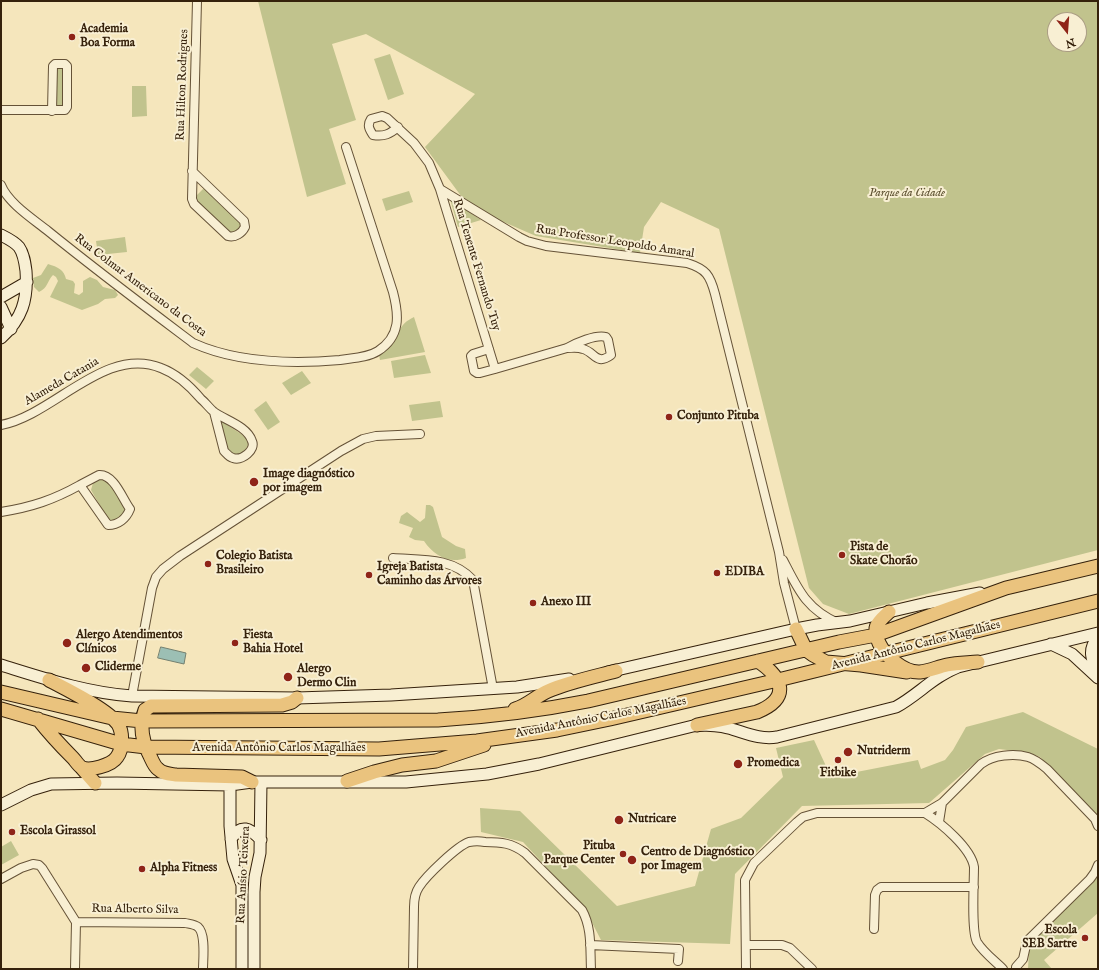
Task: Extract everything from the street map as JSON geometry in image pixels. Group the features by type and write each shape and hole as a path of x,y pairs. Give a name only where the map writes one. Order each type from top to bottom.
{"main road":[{"name":"Avenida Antônio Carlos Magalhães","path":"1,692 112,718 142,722 438,720 486,717 548,709 588,701 876,635 1006,588 1098,566"},
{"name":"Avenida Antônio Carlos Magalhães","path":"1,709 121,744 146,748 379,749 477,741 557,730 610,719 778,680 1098,601"},
{"path":"889,612 878,622 875,630 881,647 892,659 903,666 919,672"},
{"path":"796,629 806,650 813,656 826,662 844,663 902,672 919,672 953,664 978,662"},
{"path":"697,725 757,712 775,702 778,698 780,688 778,680 770,670 758,661"},
{"path":"486,717 519,708 546,692 558,687 616,671"},
{"path":"49,680 75,694 112,718 119,725 121,744 117,758 102,766 90,769 81,767"},
{"path":"256,782 242,777 165,774 154,764 146,748 142,734 142,722 145,710 151,706 282,705 292,702 297,698"},
{"path":"38,719 58,744 95,783"},
{"path":"347,781 402,765 436,761 511,736"}],"street":[{"name":"Rua Hilton Rodrigues","path":"192,170 241,218 245,224 244,230 236,236 228,236 194,204 192,196 192,170 196,1"},
{"path":"1,110 52,111 63,111 67,109 67,66 65,64 55,64 53,66 52,111"},
{"path":"398,127 422,152 440,189"},
{"name":"Rua Colmar Americano da Costa","path":"1,185 4,192 27,214 107,278 193,343 207,350 255,359 316,362 348,359 365,356 378,351 387,343 393,334 397,324 398,315 393,292 346,147"},
{"name":"Rua Tenente Fernando Tuy","path":"440,189 495,369"},
{"name":"Rua Professor Leopoldo Amaral","path":"440,189 527,241 546,246 687,263 703,269 709,276 714,289 779,552 784,583 796,629"},
{"path":"1,236 10,240 19,248 25,262 27,282 24,306 18,318 1,338"},
{"path":"1,297 27,282"},
{"path":"1,307 10,329"},
{"name":"Rua Tenente Fernando Tuy","path":"489,349 471,356 474,371 476,373 495,369 603,336 608,340 612,355 598,359 583,348 567,348"},
{"name":"Alameda Catania","path":"1,425 19,420 36,412 98,374 114,367 132,363 147,363 174,374 188,384 214,412"},
{"path":"214,412 234,422 249,436 253,445 252,449 247,454 241,458 234,459 228,456 224,451 214,412"},
{"path":"132,696 152,588 156,577 163,569 190,549 341,451 362,439 376,436 420,434"},
{"path":"1,512 42,503 63,495 80,485 99,475 104,475 111,480 130,509 127,516 114,525 108,525 80,485"},
{"name":"Rua Professor Leopoldo Amaral","path":"779,552 797,587 810,604 819,613 839,623"},
{"path":"393,558 443,562 466,572 473,580 493,689"},
{"name":"Avenida Antônio Carlos Magalhães","path":"1,665 49,680 116,695 132,696 297,698 391,695 517,688 616,671 796,629 839,623 927,603 1006,588"},
{"name":"Avenida Antônio Carlos Magalhães","path":"1,805 43,785 52,784 131,783 230,785 256,782 406,782 487,774 532,766 697,725 728,728 762,738 777,737 896,707 912,698 947,671 1098,633"},
{"path":"1098,638 1092,646 1091,652 1093,664 1098,673"},
{"path":"1051,644 1072,654 1098,678"},
{"path":"746,969 745,880 754,863 803,817 817,813 925,813 942,803 981,764 988,759 997,756 1021,756 1028,757 1047,768 1095,819 1098,826"},
{"name":"Rua Anísio Teixeira","path":"254,969 255,877 261,840 256,782"},
{"name":"Rua Anísio Teixeira","path":"230,785 231,839 233,858 242,885 242,969"},
{"path":"939,822 942,803"},
{"path":"925,813 939,822 970,853 974,867 974,928 976,940 1003,969 1016,968 1023,959 1027,941 1090,879 1098,865"},
{"path":"231,839 236,832 242,829 248,829 253,831 261,840"},
{"path":"413,969 414,897 418,888 424,880 456,850 470,842 507,843 518,847 582,910 587,919 590,930 591,969"},
{"path":"1,879 21,868 33,864 39,865 42,868 76,922 76,969"},
{"path":"874,929 874,895 876,890 881,887 974,887"},
{"name":"Rua Alberto Silva","path":"76,922 185,922 198,928 202,934 203,969"},
{"path":"590,945 679,949 678,960"},
{"path":"746,945 775,945 790,948 812,969"}],"green space":[{"name":"Parque da Cidade","path":"258,1 1098,1 1098,550 849,614 823,604 809,588 719,229 661,202 644,227 640,253 536,236 499,220 464,200 425,147 475,94 366,34 332,44 356,120 329,129 346,184 307,197"},
{"path":"390,54 404,94 388,100 374,59"},
{"path":"52,67 64,67 64,110 53,109"},
{"path":"132,86 146,86 147,116 132,117"},
{"path":"203,189 212,191 241,220 242,226 235,233 227,232 198,204 196,196"},
{"path":"409,191 413,202 386,211 382,199"},
{"path":"450,199 481,220 458,227"},
{"path":"125,237 127,252 98,255 96,241"},
{"path":"48,264 60,269 64,273 66,279 73,281 75,284 74,293 79,295 83,292 83,281 90,277 97,280 103,287 115,290 118,295 115,298 105,299 98,304 82,310 50,297 58,281 56,277 53,275 46,286 39,292 34,287 33,278 41,275"},
{"path":"414,317 425,352 380,360 379,355 392,344 402,326"},
{"path":"425,355 431,373 394,378 391,361"},
{"path":"197,367 214,381 206,389 189,375"},
{"path":"302,371 311,383 291,395 282,383"},
{"path":"266,401 280,422 268,430 254,410"},
{"path":"440,401 443,417 412,421 409,405"},
{"path":"221,421 246,437 249,442 246,449 240,454 234,455 227,450"},
{"path":"103,478 111,484 127,512 113,522 108,520 91,490 93,483"},
{"path":"426,505 433,507 442,537 456,546 465,549 466,558 454,560 442,557 432,551 424,541 415,540 409,537 413,528 399,523 401,516 407,512 420,522 425,518"},
{"path":"1023,712 1098,749 1098,817 1040,757 1030,753 999,749 985,754 929,803 802,806 735,874 730,944 601,940 585,909 523,842 481,832 480,808 520,811 617,906 695,886 711,829 741,818 783,777 776,748 814,740 831,777 918,760 921,769 945,760 953,750 966,727"},
{"path":"11,841 19,855 1,865 1,847"},
{"path":"1098,875 1098,913 1044,960 1052,969 1028,969 1029,949 1034,939"}],"water":[{"path":"161,647 186,653 184,664 158,658"}],"place":[{"name":"Academia Boa Forma","path":"72,37"},
{"name":"Conjunto Pituba","path":"669,417"},
{"name":"Image diagnóstico por imagem","path":"254,482"},
{"name":"Pista de Skate Chorão","path":"842,555"},
{"name":"Colegio Batista Brasileiro","path":"208,564"},
{"name":"EDIBA","path":"717,573"},
{"name":"Igreja Batista Caminho das Árvores","path":"369,575"},
{"name":"Anexo III","path":"533,603"},
{"name":"Alergo Atendimentos Clínicos","path":"67,643"},
{"name":"Fiesta Bahia Hotel","path":"235,643"},
{"name":"Cliderme","path":"86,668"},
{"name":"Alergo Dermo Clin","path":"288,677"},
{"name":"Nutriderm","path":"848,752"},
{"name":"Fitbike","path":"838,760"},
{"name":"Promedica","path":"738,764"},
{"name":"Nutricare","path":"619,820"},
{"name":"Escola Girassol","path":"12,832"},
{"name":"Pituba Parque Center","path":"623,854"},
{"name":"Centro de Diagnóstico por Imagem","path":"632,860"},
{"name":"Alpha Fitness","path":"142,869"},
{"name":"Escola SEB Sartre","path":"1085,938"}]}
